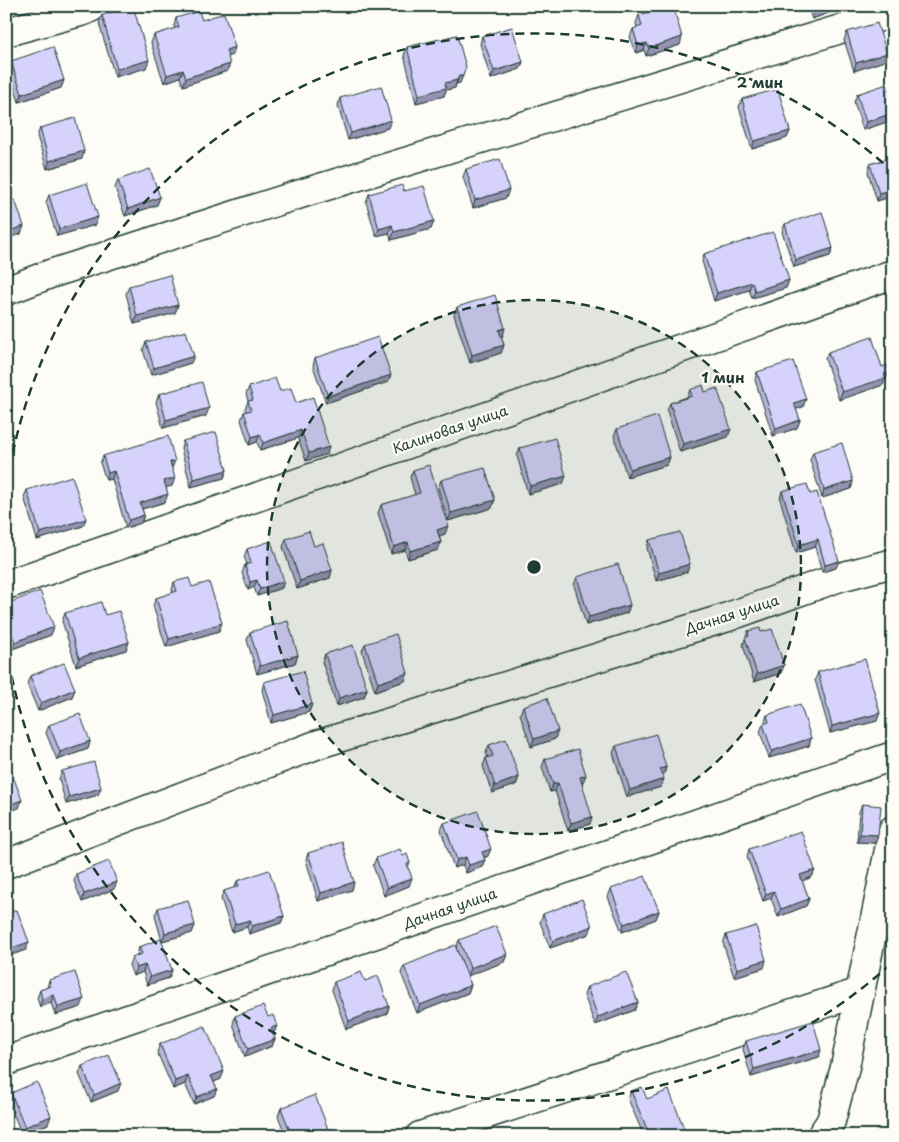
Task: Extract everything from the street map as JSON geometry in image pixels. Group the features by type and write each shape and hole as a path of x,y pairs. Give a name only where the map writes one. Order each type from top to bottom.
{"street":[{"path":"6,32 84,11 94,6"},
{"path":"6,291 50,274 320,188 893,13"},
{"name":"Калиновая улица","path":"6,585 893,274"},
{"name":"Дачная улица","path":"6,864 316,745 725,618 840,577 893,563"},
{"name":"Дачная улица","path":"6,1061 893,756"},
{"path":"821,1136 831,1121 845,1067 893,830"},
{"path":"420,1136 860,992"}],"building":[{"path":"133,6 149,60 117,69 102,15"},
{"path":"673,6 682,37 649,48 647,43 638,45 633,29 642,26 639,15"},
{"path":"813,6 829,6 815,12"},
{"path":"199,11 202,20 224,13 235,47 226,50 230,64 186,78 183,70 167,75 154,35 179,27 176,18"},
{"path":"877,23 887,53 856,63 847,32"},
{"path":"512,27 523,62 494,71 482,36"},
{"path":"457,35 466,67 463,76 459,76 457,80 445,83 446,88 419,95 407,47"},
{"path":"53,47 64,80 22,94 11,61"},
{"path":"887,84 893,101 893,113 866,122 857,94"},
{"path":"381,86 391,120 351,133 340,98"},
{"path":"778,89 790,131 754,141 742,99"},
{"path":"75,118 84,151 49,161 40,128"},
{"path":"893,157 893,189 879,193 870,164"},
{"path":"500,159 509,190 475,200 466,169"},
{"path":"150,169 160,197 128,209 118,180"},
{"path":"87,183 98,217 59,229 49,195"},
{"path":"402,185 404,191 424,186 434,221 394,232 392,225 379,229 369,194"},
{"path":"15,200 24,226 6,232 6,203"},
{"path":"822,212 833,248 796,260 785,224"},
{"path":"773,232 789,280 755,291 752,282 717,293 704,254"},
{"path":"170,275 178,305 137,316 129,286"},
{"path":"495,295 505,328 499,330 504,345 472,355 457,307"},
{"path":"186,331 194,356 154,368 146,342"},
{"path":"378,337 391,375 328,396 315,358"},
{"path":"872,337 882,367 887,365 889,372 884,374 886,378 842,392 828,352"},
{"path":"793,361 806,399 794,403 800,420 776,429 757,372"},
{"path":"275,378 280,391 291,388 296,403 313,397 329,447 309,453 301,430 263,443 260,434 252,437 244,412 251,410 248,401 253,400 249,387"},
{"path":"202,382 209,408 166,420 159,394"},
{"path":"703,385 705,392 717,388 731,429 683,444 670,403 692,396 690,390"},
{"path":"657,416 670,457 630,469 617,429"},
{"path":"216,432 227,470 194,479 183,441"},
{"path":"168,436 175,461 170,462 175,478 164,481 168,494 140,503 144,515 129,520 114,471 108,473 103,456"},
{"path":"555,438 566,476 530,486 520,448"},
{"path":"842,443 853,481 824,490 813,452"},
{"path":"429,465 448,526 437,530 441,542 410,551 408,542 394,547 381,505 420,493 413,470"},
{"path":"485,468 495,500 451,513 441,480"},
{"path":"72,476 86,519 40,533 27,490"},
{"path":"807,484 810,494 817,492 839,561 825,565 818,539 799,545 782,491"},
{"path":"309,531 314,546 323,543 332,570 300,581 286,539"},
{"path":"680,532 690,564 659,573 649,540"},
{"path":"271,541 284,581 260,589 257,580 250,582 245,565 251,563 247,549"},
{"path":"618,564 630,605 589,617 577,577"},
{"path":"189,578 192,587 209,582 222,623 169,639 156,598 177,591 174,582"},
{"path":"40,591 54,627 15,642 6,619 6,604"},
{"path":"101,602 105,615 119,611 129,642 79,658 65,613"},
{"path":"288,621 298,655 260,666 250,632"},
{"path":"760,628 761,632 772,629 784,665 757,674 745,638 749,636 748,631"},
{"path":"396,634 408,673 378,683 365,644"},
{"path":"353,645 367,689 339,698 325,654"},
{"path":"865,659 880,713 832,726 818,672"},
{"path":"64,663 75,689 41,703 30,676"},
{"path":"303,671 312,704 274,715 264,682"},
{"path":"547,698 558,731 534,739 523,706"},
{"path":"800,704 811,738 772,751 763,724 769,722 767,715"},
{"path":"80,714 90,741 60,752 49,725"},
{"path":"656,734 666,767 660,769 664,779 630,790 616,746"},
{"path":"506,739 519,777 495,786 486,758 493,756 489,745"},
{"path":"578,749 586,775 580,777 592,817 571,823 558,783 553,784 545,759"},
{"path":"94,762 101,788 69,797 62,771"},
{"path":"10,768 22,800 6,806 6,769"},
{"path":"862,804 881,806 878,835 860,834"},
{"path":"478,811 491,849 482,852 485,860 469,865 466,857 457,860 444,823"},
{"path":"801,831 815,870 800,875 809,899 781,909 774,891 766,894 749,849"},
{"path":"342,842 354,882 321,893 308,853"},
{"path":"400,849 403,856 407,854 410,863 407,864 412,878 387,888 376,858"},
{"path":"109,861 117,882 84,894 76,874"},
{"path":"269,870 284,916 252,926 250,920 235,924 224,891 239,886 237,881"},
{"path":"645,876 659,911 624,924 611,889"},
{"path":"582,899 592,926 553,941 543,914"},
{"path":"188,900 195,925 165,933 158,908"},
{"path":"17,910 29,942 6,950 6,914"},
{"path":"496,926 507,954 470,968 459,940"},
{"path":"756,926 766,960 737,969 726,935"},
{"path":"161,939 172,970 150,977 145,965 136,968 132,957 142,954 139,947"},
{"path":"455,945 471,985 420,1005 404,966"},
{"path":"75,972 84,999 58,1007 54,995 42,999 40,990 51,986 49,980"},
{"path":"361,972 365,981 378,976 389,1006 349,1021 334,982"},
{"path":"626,972 638,1002 598,1017 587,987"},
{"path":"263,1006 268,1017 273,1015 277,1026 271,1028 275,1039 248,1049 235,1016"},
{"path":"813,1021 821,1050 754,1069 746,1041"},
{"path":"205,1026 224,1071 211,1076 217,1089 197,1097 188,1076 175,1081 160,1044"},
{"path":"109,1055 121,1083 94,1095 82,1066"},
{"path":"37,1082 51,1116 25,1127 11,1093"},
{"path":"642,1087 647,1099 669,1090 687,1136 650,1136 631,1091"},
{"path":"315,1095 328,1129 311,1136 292,1136 281,1108"},
{"path":"770,1128 772,1136 749,1136"}]}
